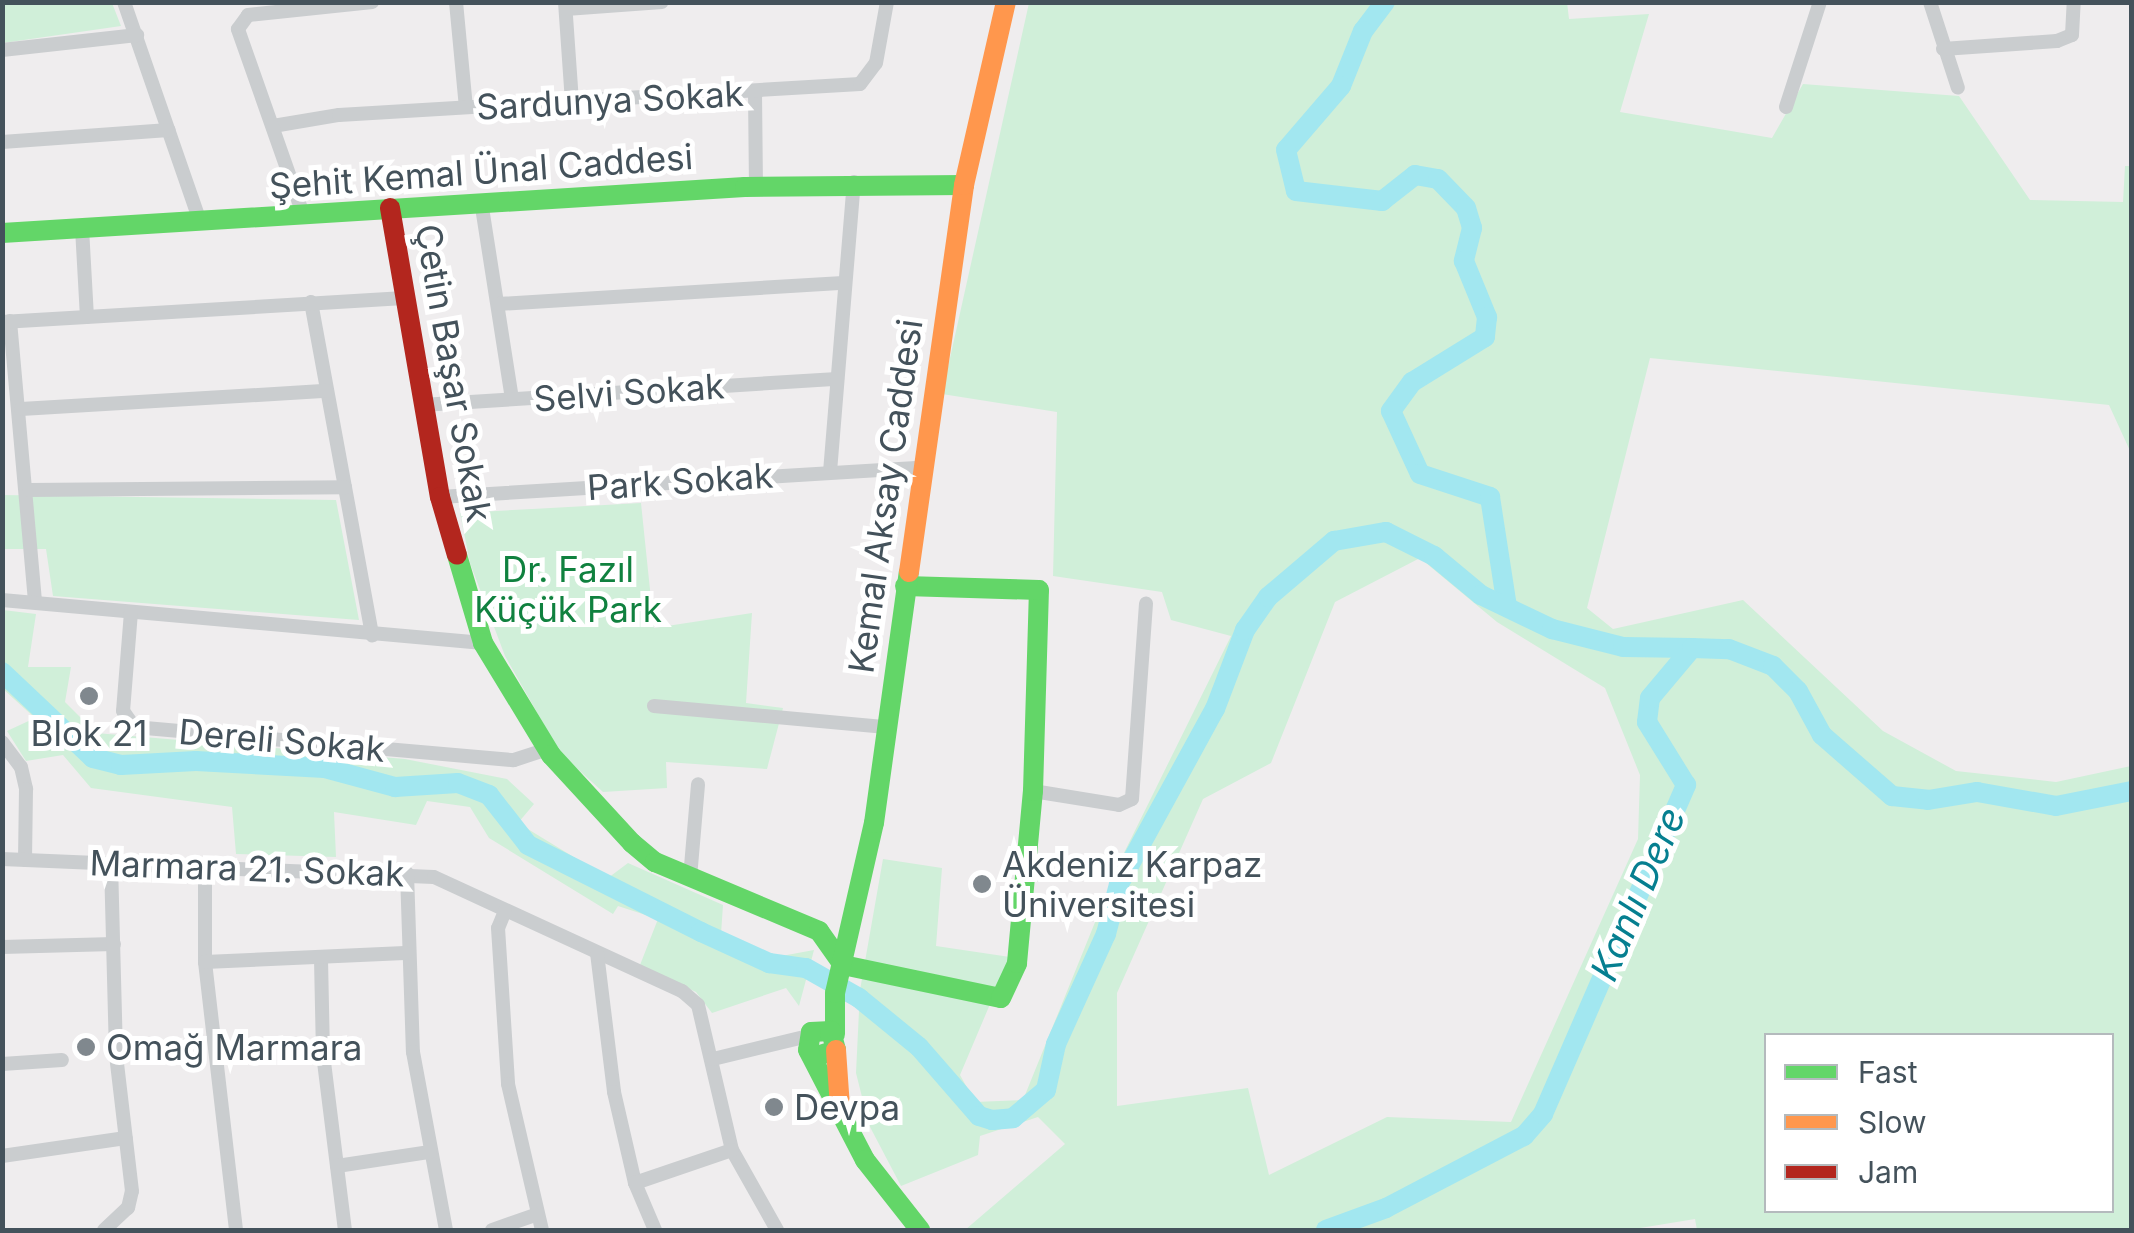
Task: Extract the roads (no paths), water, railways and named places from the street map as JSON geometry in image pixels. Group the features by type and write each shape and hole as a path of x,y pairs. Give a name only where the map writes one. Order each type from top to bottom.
{"street":[{"path":"124,2 200,221"},
{"path":"303,214 238,29 248,14 372,2"},
{"path":"456,2 466,107"},
{"path":"572,101 566,6 662,2"},
{"name":"Sardunya Sokak","path":"272,126 466,107 860,84 876,63 887,2"},
{"path":"1786,107 1820,2"},
{"path":"1930,2 1958,88"},
{"path":"1943,49 2058,41 2072,35 2074,2"},
{"name":"Kemal Aksay Caddesi","path":"811,1045 835,994 843,965 886,727 920,468 964,184 1004,4"},
{"path":"2,50 136,35"},
{"path":"754,93 756,187"},
{"path":"2,142 169,130"},
{"path":"830,472 854,182"},
{"name":"Şehit Kemal Ünal Caddesi","path":"2,233 854,182 964,184"},
{"path":"482,202 512,399"},
{"name":"Çetin Başar Sokak","path":"390,208 440,497 483,643 547,750 632,844 690,878 825,936 843,965"},
{"path":"82,228 86,316"},
{"path":"498,304 843,283"},
{"path":"34,602 21,409 6,322 404,298"},
{"path":"311,302 372,636"},
{"name":"Selvi Sokak","path":"422,405 836,379"},
{"path":"21,409 326,391"},
{"name":"Park Sokak","path":"440,497 920,468"},
{"path":"29,490 345,487"},
{"path":"843,965 1000,998 1017,964 1033,791 1039,590 905,586"},
{"path":"2,600 483,643"},
{"path":"1033,791 1119,805 1132,800 1146,603"},
{"name":"Dereli Sokak","path":"131,612 123,711 134,727 514,760 547,750"},
{"path":"654,706 886,727"},
{"path":"2,742 21,766 26,789 25,860"},
{"path":"690,878 698,784"},
{"name":"Marmara 21. Sokak","path":"2,860 406,873 446,882 692,997 713,1059 732,1150 777,1230"},
{"path":"104,1230 120,1217 132,1191 111,863"},
{"path":"205,865 205,962 236,1230"},
{"path":"406,873 405,954 430,1152 446,1230"},
{"path":"504,911 498,928 508,1084 535,1216 542,1230"},
{"path":"2,947 114,944"},
{"path":"205,962 405,954"},
{"path":"598,954 603,1030 635,1183 655,1230"},
{"path":"321,959 323,1054 345,1230"},
{"name":"Kemal Aksay Caddesi","path":"835,994 840,1109"},
{"path":"713,1059 774,1047 836,1042"},
{"path":"811,1045 865,1160 920,1230"},
{"path":"2,1064 62,1060"},
{"path":"2,1156 126,1138"},
{"path":"635,1183 732,1150"},
{"path":"337,1166 430,1152"},
{"path":"492,1230 535,1216"}],"waterway":[{"path":"1385,2 1363,31 1341,86 1286,150 1296,191 1382,201 1415,175 1438,179 1466,208 1472,228 1464,261 1487,317 1485,337 1412,382 1391,411 1420,474 1490,497 1507,607"},
{"path":"2,672 93,758 121,765 196,761 325,768 395,787 458,783 489,795 528,845 701,932 769,963 806,968 859,998 919,1047 979,1116 992,1120 1013,1118 1046,1090 1056,1044 1106,934 1119,884 1215,709 1245,630 1268,597 1334,541 1386,532 1434,556 1481,595 1552,629 1623,647 1692,648"},
{"name":"Kanlı Dere","path":"1326,1230 1386,1208 1524,1136 1543,1114 1686,785 1647,722 1650,698 1692,648 1729,649 1773,666 1798,691 1822,735 1892,796 1928,800 1977,792 2056,806 2132,791"}],"place":[{"name":"Blok 21","path":"89,696"},
{"name":"Akdeniz Karpaz Üniversitesi","path":"982,884"},
{"name":"Omağ Marmara","path":"86,1047"},
{"name":"Devpa","path":"774,1107"}],"park label":[{"name":"Dr. Fazıl Küçük Park","path":"568,589"}]}
